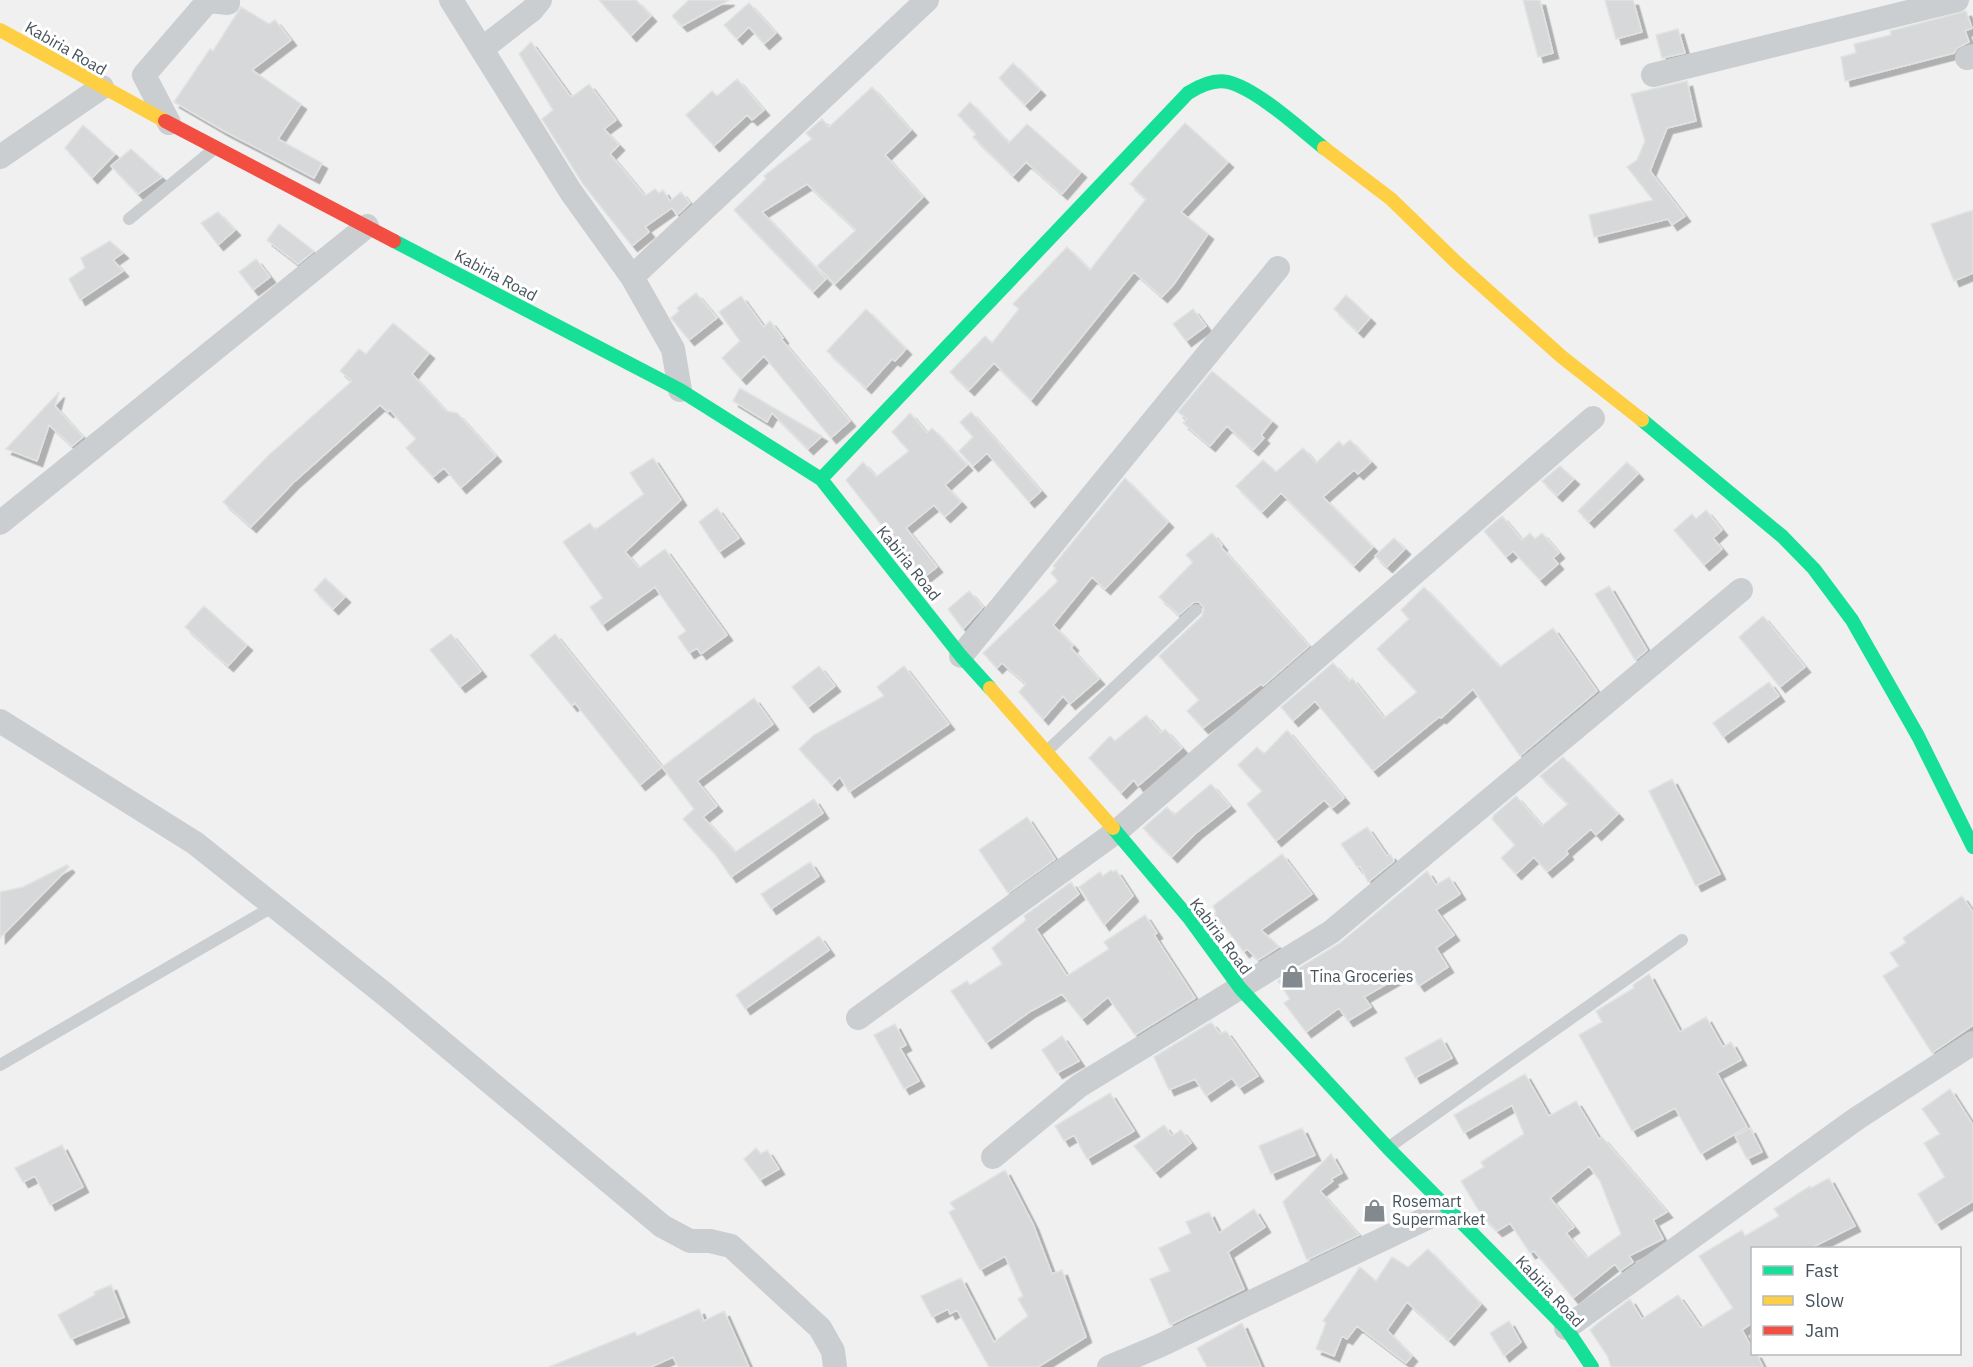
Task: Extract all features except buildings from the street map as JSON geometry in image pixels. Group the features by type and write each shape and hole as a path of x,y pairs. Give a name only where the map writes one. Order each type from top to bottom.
{"main road":[{"name":"Kabiria Road","path":"0,30 215,148 680,390 821,479 961,656 1047,751 1189,918 1240,988 1446,1209 1566,1328 1592,1367"},
{"path":"821,479 1188,93 1203,84 1227,82 1259,99 1391,199 1457,263 1562,357 1617,399 1765,522 1814,569 1852,620 1888,679 1973,847"}],"street":[{"path":"169,123 144,75 208,1 228,3 228,0"},
{"path":"451,0 572,192 632,277 673,349 680,390"},
{"path":"483,48 532,10 540,0"},
{"path":"632,277 927,0"},
{"path":"1653,75 1957,0"},
{"path":"0,157 102,87"},
{"path":"0,523 367,226"},
{"path":"961,656 1278,268"},
{"path":"858,1018 1116,832 1593,418"},
{"path":"993,1157 1079,1086 1330,932 1741,590"},
{"path":"0,721 195,843 662,1226 690,1241 710,1241 731,1246 820,1328 833,1351 835,1367"},
{"path":"1566,1328 1856,1119 1973,1043"},
{"path":"1109,1367 1159,1346 1446,1209"}],"lane":[{"path":"129,219 215,148"},
{"path":"1047,751 1196,610"},
{"path":"0,1065 274,906"},
{"path":"1388,1148 1682,940"}],"traffic: fast":[{"path":"821,479 1188,93 1217,81 1239,86 1278,110 1324,148"},
{"path":"394,241 680,390 821,479 961,656 990,688"},
{"path":"1642,420 1783,537 1814,569 1852,620 1918,736 1973,847"},
{"path":"1113,828 1189,918 1240,988 1388,1148 1566,1328 1592,1367"}],"traffic: slow":[{"path":"0,30 165,121"},
{"path":"1324,148 1391,199 1457,263 1562,357 1642,420"},
{"path":"990,688 1113,828"}],"traffic: jam":[{"path":"165,121 394,241"}],"place":[{"name":"Tina Groceries","path":"1292,976"},
{"name":"Rosemart Supermarket","path":"1374,1210"}]}
